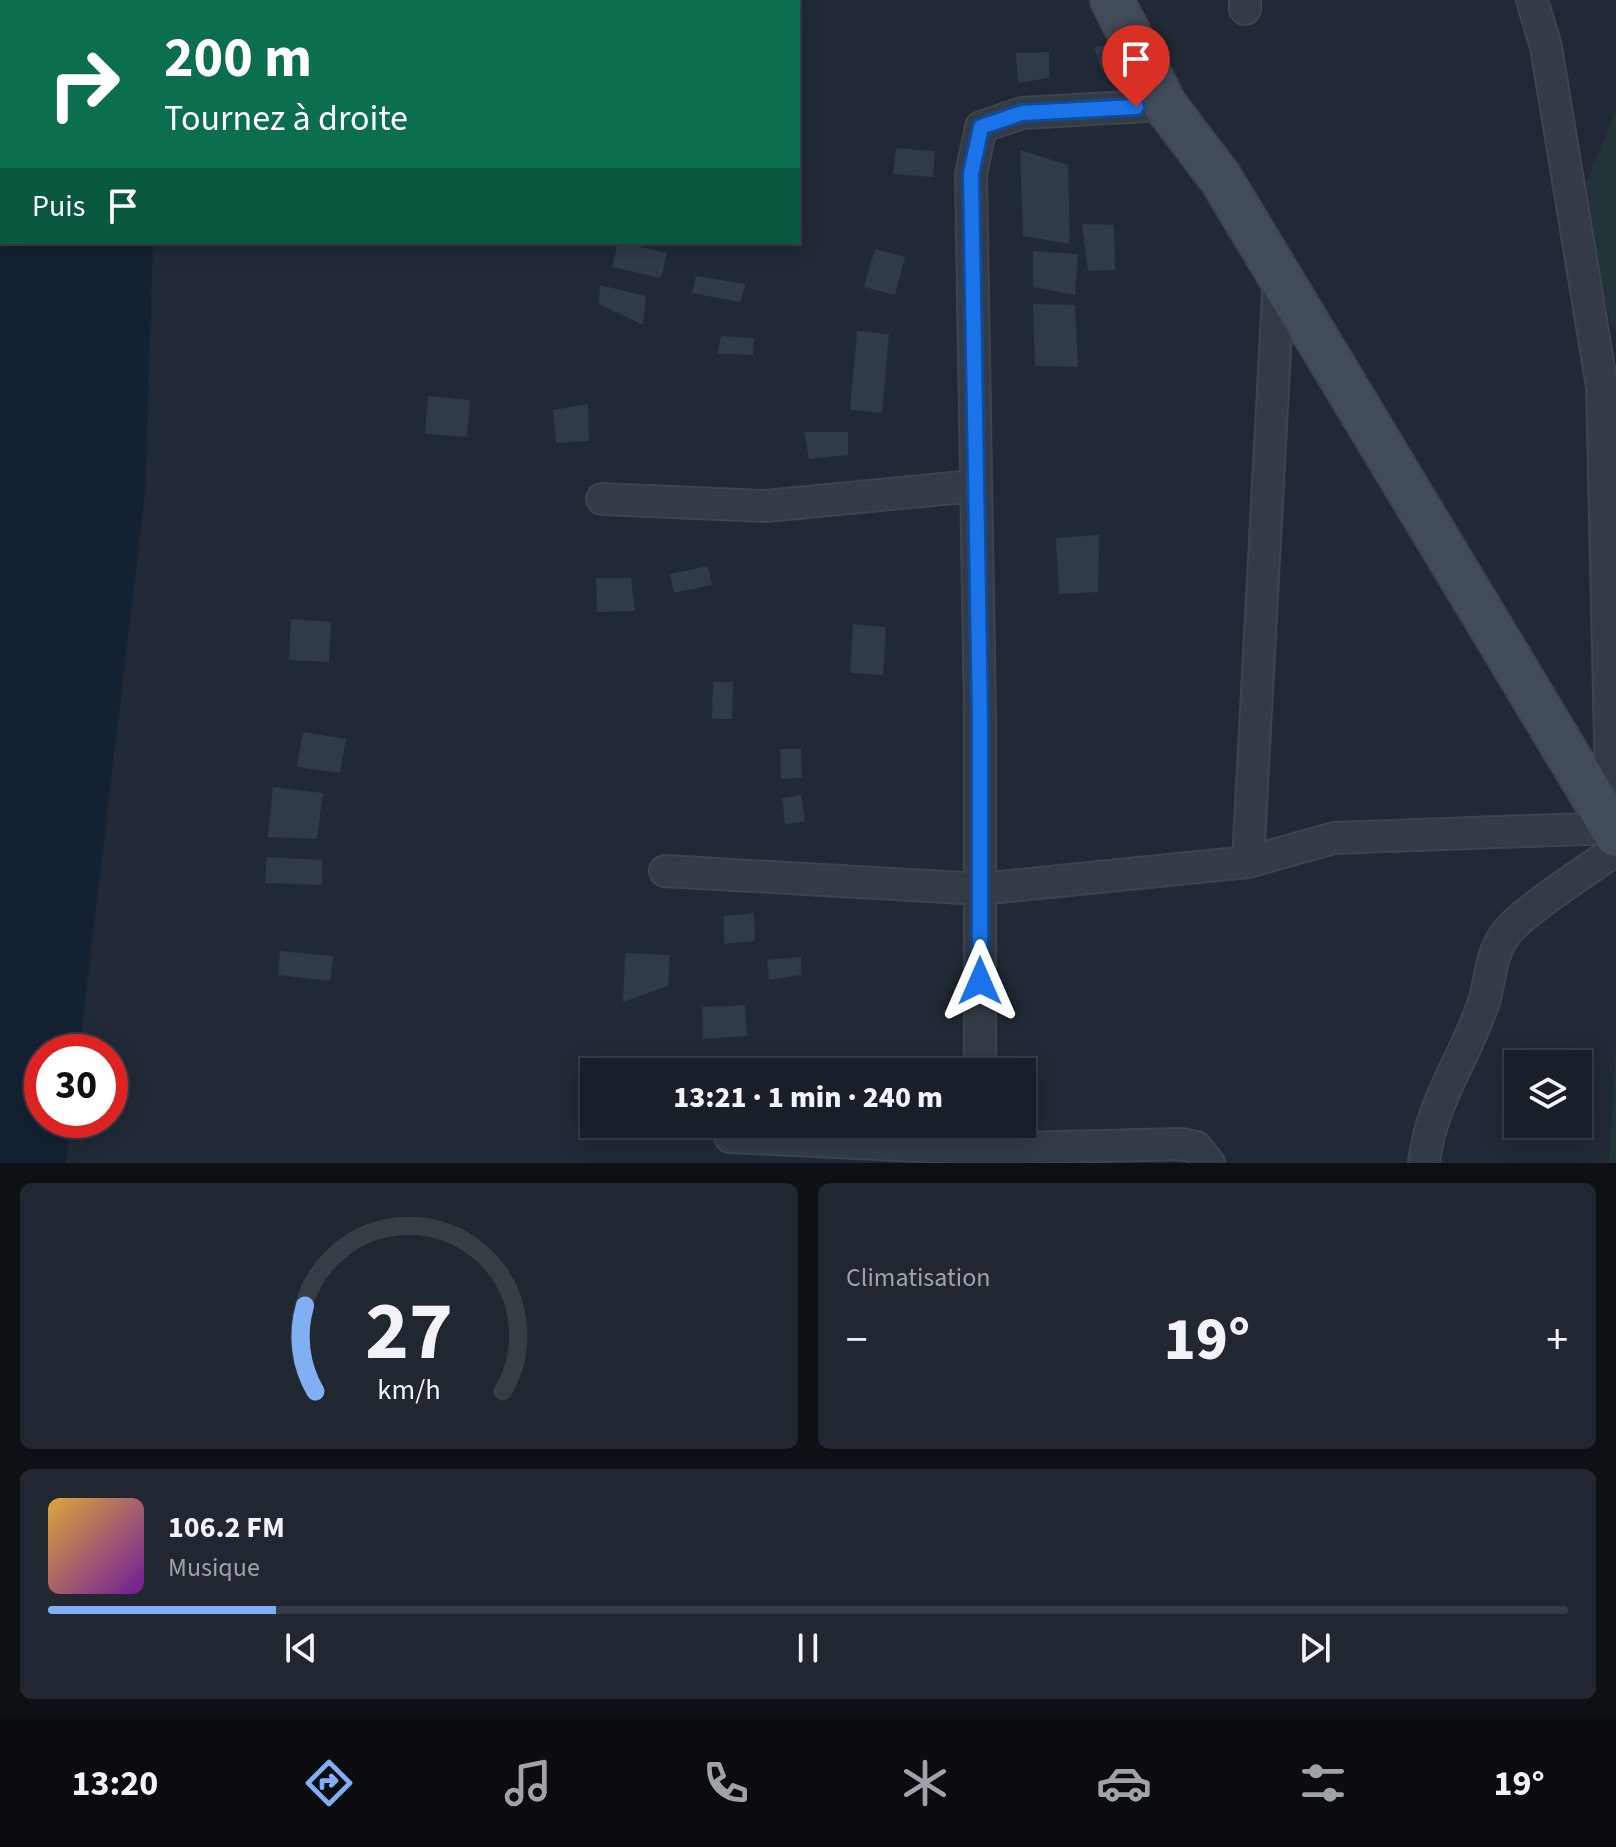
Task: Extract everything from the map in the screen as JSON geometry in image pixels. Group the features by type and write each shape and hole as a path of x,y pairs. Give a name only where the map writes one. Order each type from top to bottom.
{"street":[{"path":"1112,0 1165,105 1221,179 1615,838"},
{"path":"1532,0 1546,47 1602,387 1615,838"},
{"path":"980,1058 971,174 981,127 1022,113 1165,105"},
{"path":"1248,862 1279,275"},
{"path":"602,499 766,506 974,486"},
{"path":"665,871 980,889 1248,862 1334,838 1527,828 1615,838"},
{"path":"1424,1163 1433,1114 1468,1040 1484,998 1492,959 1506,932 1615,838"},
{"path":"761,1138 980,1145 1181,1144 1196,1147 1209,1163"}],"shaded area":[{"path":"1616,110 1616,332 1610,323 1583,190"},
{"path":"1616,1044 1616,1163 1609,1163"}],"water":[{"path":"0,244 153,244 145,492 81,1034 24,1034 24,1138 69,1138 66,1163 0,1163"}],"building":[{"path":"1116,42 1121,61 1102,71 1094,48"},
{"path":"1049,52 1049,78 1018,83 1016,53"},
{"path":"896,148 935,151 933,177 893,174"},
{"path":"1020,150 1068,165 1070,244 1023,236"},
{"path":"1082,224 1114,225 1115,270 1088,271"},
{"path":"618,244 667,253 661,278 612,267"},
{"path":"875,249 905,257 895,295 864,287"},
{"path":"1033,251 1078,254 1075,295 1033,287"},
{"path":"696,276 746,284 740,302 692,293"},
{"path":"600,285 646,296 643,325 599,304"},
{"path":"1033,304 1075,305 1078,367 1035,366"},
{"path":"857,331 889,334 882,413 850,410"},
{"path":"721,336 754,338 753,355 717,354"},
{"path":"428,396 470,400 467,437 425,434"},
{"path":"588,404 589,441 556,443 553,410"},
{"path":"804,432 848,432 848,455 809,459"},
{"path":"1099,535 1098,592 1059,594 1056,538"},
{"path":"708,566 712,585 674,593 670,574"},
{"path":"596,578 631,578 635,611 597,612"},
{"path":"291,619 331,622 329,662 289,660"},
{"path":"853,624 886,627 883,675 850,673"},
{"path":"713,682 733,682 732,719 712,719"},
{"path":"303,732 346,739 340,773 297,767"},
{"path":"780,749 801,749 802,778 781,779"},
{"path":"273,787 323,793 317,839 268,837"},
{"path":"801,795 805,822 785,824 782,798"},
{"path":"267,857 322,860 322,885 265,883"},
{"path":"754,913 755,941 724,944 724,916"},
{"path":"280,951 333,956 330,981 278,975"},
{"path":"625,953 670,955 668,986 623,1002"},
{"path":"801,957 801,975 769,980 767,960"},
{"path":"745,1005 747,1036 703,1039 702,1007"}],"route":[{"path":"980,981 980,717 971,174 981,127 1022,113 1136,107"}]}
